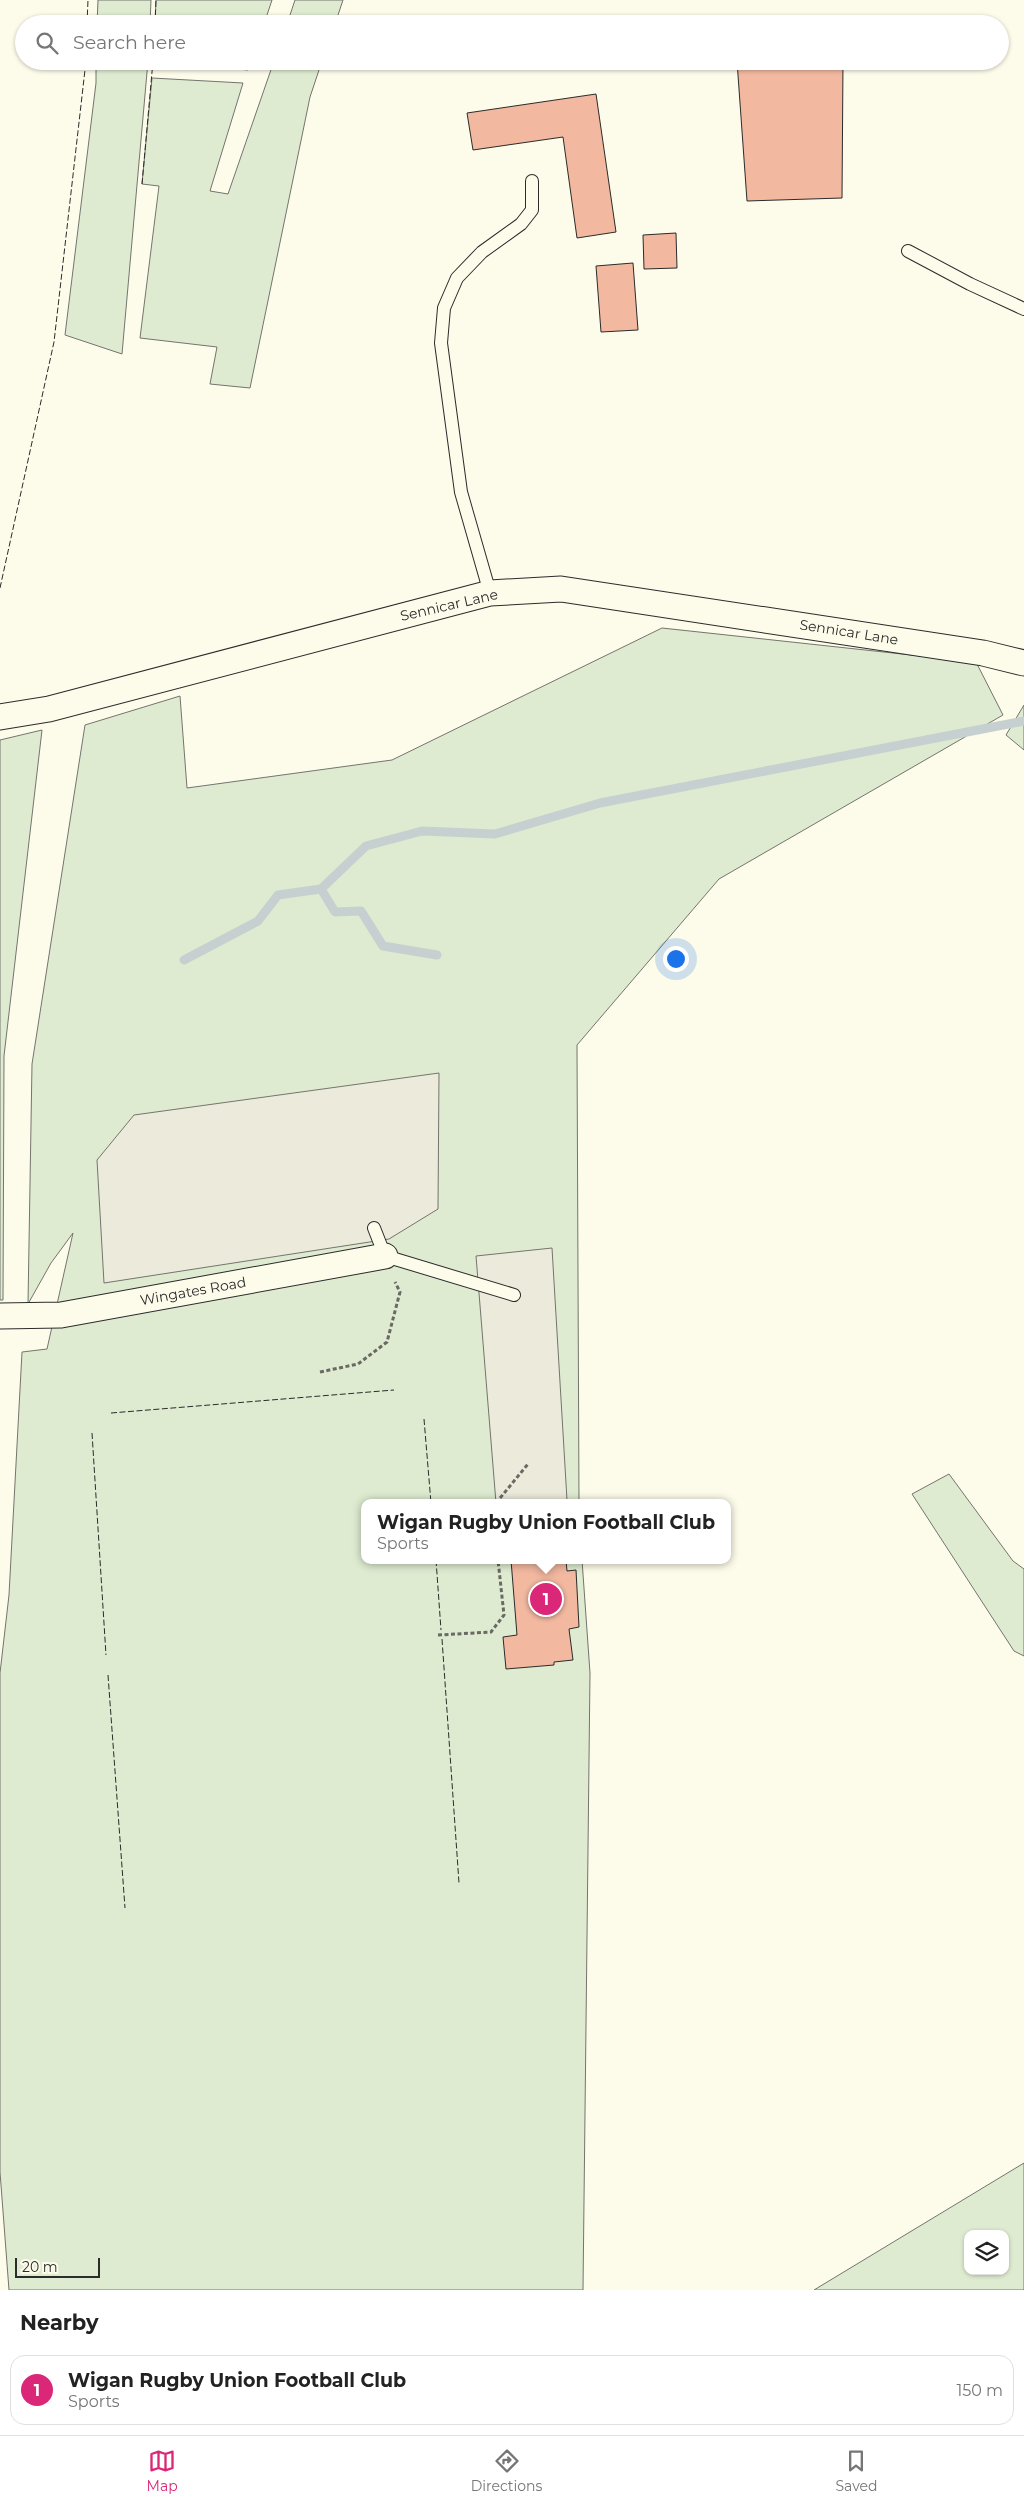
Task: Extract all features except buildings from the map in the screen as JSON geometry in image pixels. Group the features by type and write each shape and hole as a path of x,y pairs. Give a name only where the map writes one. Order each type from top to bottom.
{"street":[{"name":"Sennicar Lane","path":"0,717 48,709 490,593 560,589 983,653 1024,662"},
{"name":"Wingates Road","path":"0,1316 61,1315 385,1256"}],"lane":[{"path":"490,593 461,492 441,343 444,308 457,278 482,252 520,224 532,210 532,181"},
{"path":"908,250 970,284 1024,309"},
{"path":"374,1228 385,1256 514,1295"}],"path":[{"path":"320,1372 358,1364 387,1342 400,1292 385,1256"},
{"path":"499,1499 528,1464"},
{"path":"438,1635 491,1632 504,1616 498,1564"}],"green space":[{"path":"98,0 151,0 150,15 97,15"},
{"path":"156,0 272,0 267,15 155,15"},
{"path":"295,0 343,0 338,15 290,15"},
{"path":"96,70 147,70 122,354 65,335 96,83"},
{"path":"271,70 319,70 310,97 250,388 210,384 217,347 140,338 159,186 142,184 152,78 243,83 210,191 228,194"},
{"path":"662,628 976,662 1003,715 719,879 577,1045 579,1499 361,1499 361,1564 582,1564 590,1673 583,2290 9,2290 0,2172 0,1673 9,1595 22,1352 47,1349 73,1233 51,1263 28,1304 32,1064 85,725 180,696 187,788 392,760"},
{"path":"1024,705 1024,750 1006,735"},
{"path":"42,730 4,1056 3,1300 0,1300 0,740"},
{"path":"949,1474 1013,1561 1024,1569 1024,1656 1014,1651 912,1494"},
{"path":"1024,2163 1024,2290 814,2290"}],"shaded area":[{"path":"439,1073 438,1209 389,1239 104,1283 97,1160 134,1115"},
{"path":"552,1248 567,1499 496,1499 476,1256"}],"waterway":[{"path":"437,955 383,946 361,911 335,912 321,889 366,846 422,831 495,834 600,803 1024,721"},
{"path":"184,960 258,921 278,895 321,889"}],"fence":[{"path":"87,15 88,0"},
{"path":"155,15 156,0"},
{"path":"0,588 54,342 85,70"},
{"path":"142,184 152,70"},
{"path":"111,1413 394,1390"},
{"path":"424,1419 431,1499"},
{"path":"92,1433 106,1655"},
{"path":"436,1564 441,1630"},
{"path":"442,1639 459,1883"},
{"path":"108,1675 125,1908"}],"place":[{"name":"Wigan Rugby Union Football Club","path":"546,1599"}]}
